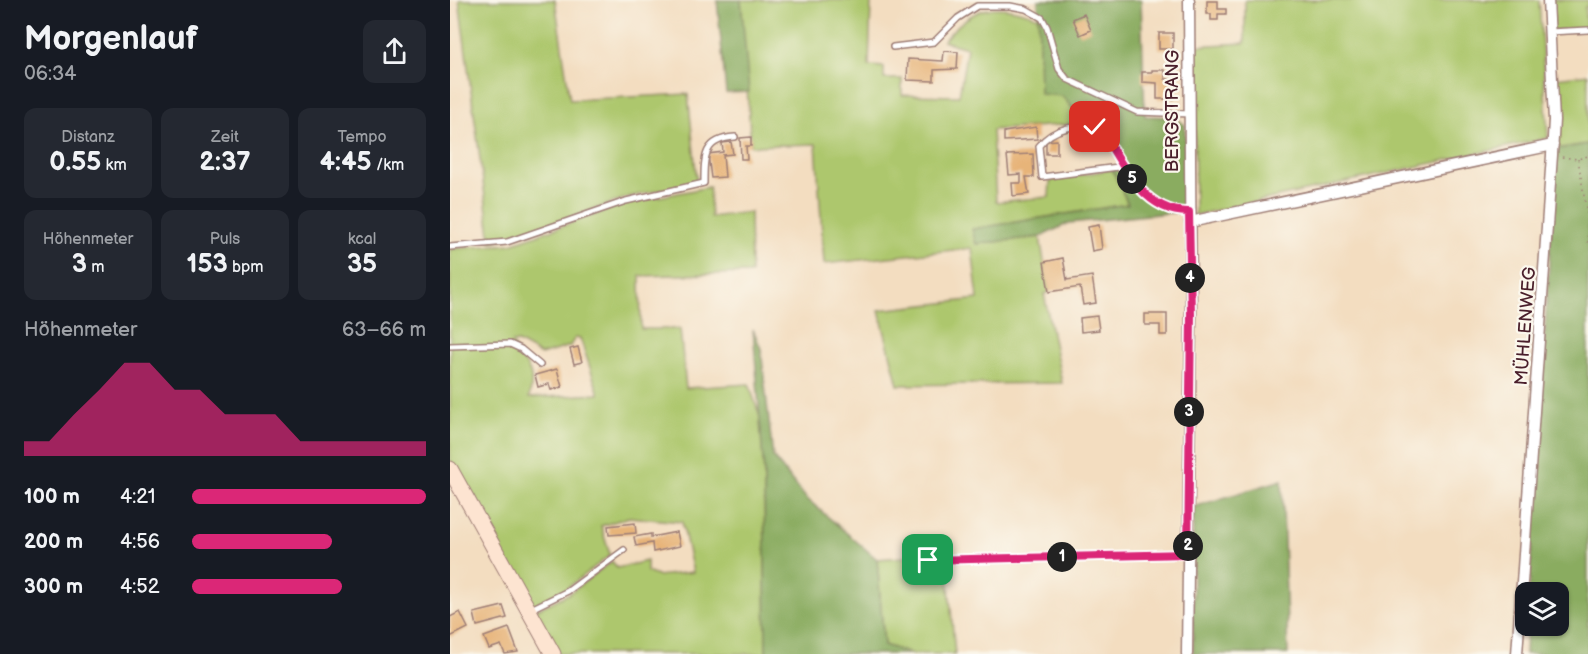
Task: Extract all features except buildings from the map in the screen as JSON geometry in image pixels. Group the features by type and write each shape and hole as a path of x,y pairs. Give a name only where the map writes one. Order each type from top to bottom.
{"main road":[{"path":"450,469 553,654"}],"street":[{"name":"BERGSTRANG","path":"1187,654 1189,0"},
{"name":"MÜHLENWEG","path":"1517,654 1553,150 1548,0"},
{"path":"1189,217 1553,150"}],"lane":[{"path":"893,47 934,42 957,18 977,6 990,4 1026,9 1036,13 1047,27 1059,69 1067,79 1137,112 1190,114"},
{"path":"1550,32 1588,30"},
{"path":"1124,169 1110,168 1042,177 1039,146 1046,136 1057,131 1086,126 1101,129 1124,169 1155,200 1189,217"},
{"path":"450,247 507,242 626,201 704,183 704,163 710,146 723,138 735,137"},
{"path":"450,346 510,344 521,349 540,365"},
{"path":"530,610 568,591 624,550"}],"path":[{"path":"1553,150 1578,159 1588,156"},
{"path":"1578,159 1588,220"},
{"path":"1588,235 1588,246"},
{"path":"928,560 1188,554"}],"green space":[{"path":"459,0 555,0 570,100 688,94 697,182 629,197 532,231 491,242"},
{"path":"717,0 741,0 749,92 726,93"},
{"path":"741,0 871,0 869,66 884,67 884,79 902,79 902,95 959,96 967,48 943,41 964,20 985,10 997,8 1038,17 1062,96 1086,123 992,130 996,202 1049,197 1050,181 1112,169 1128,204 973,229 976,244 1040,237 1049,292 1044,294 1062,383 898,385 879,310 978,299 972,248 824,264 816,144 751,146"},
{"path":"1038,0 1141,0 1145,116 1174,117 1185,125 1187,211 1069,223 1040,237 976,244 972,229 1128,204 1112,169 1123,166 1102,126 1086,123 1062,96 1040,94"},
{"path":"1245,0 1539,0 1548,138 1195,215 1194,46 1245,43"},
{"path":"1552,0 1588,0 1588,7 1585,7 1586,28 1553,31"},
{"path":"1588,74 1588,144 1556,149 1556,78"},
{"path":"1588,144 1588,654 1525,654 1526,636 1569,636 1569,582 1530,582 1556,149"},
{"path":"709,187 711,217 750,212 751,273 640,276 641,329 680,329 686,388 749,384 760,417 764,473 766,654 556,654 534,611 570,593 612,561 617,568 647,561 647,572 657,576 693,572 682,522 629,517 601,526 610,555 566,589 531,606 450,461 450,249 511,244 628,203","holes":["575,338 580,338 599,394 529,398 530,373 512,343 518,342 541,355 570,346"]},
{"path":"753,329 761,349 773,457 806,498 877,559 884,645 911,654 766,654 764,473"},
{"path":"1282,480 1288,654 1193,654 1193,507"},
{"path":"946,554 955,654 911,654 884,645 877,559"}],"route":[{"path":"928,560 1188,554 1191,315 1189,212 1171,209 1142,190 1118,162 1101,129 1095,127"}]}
